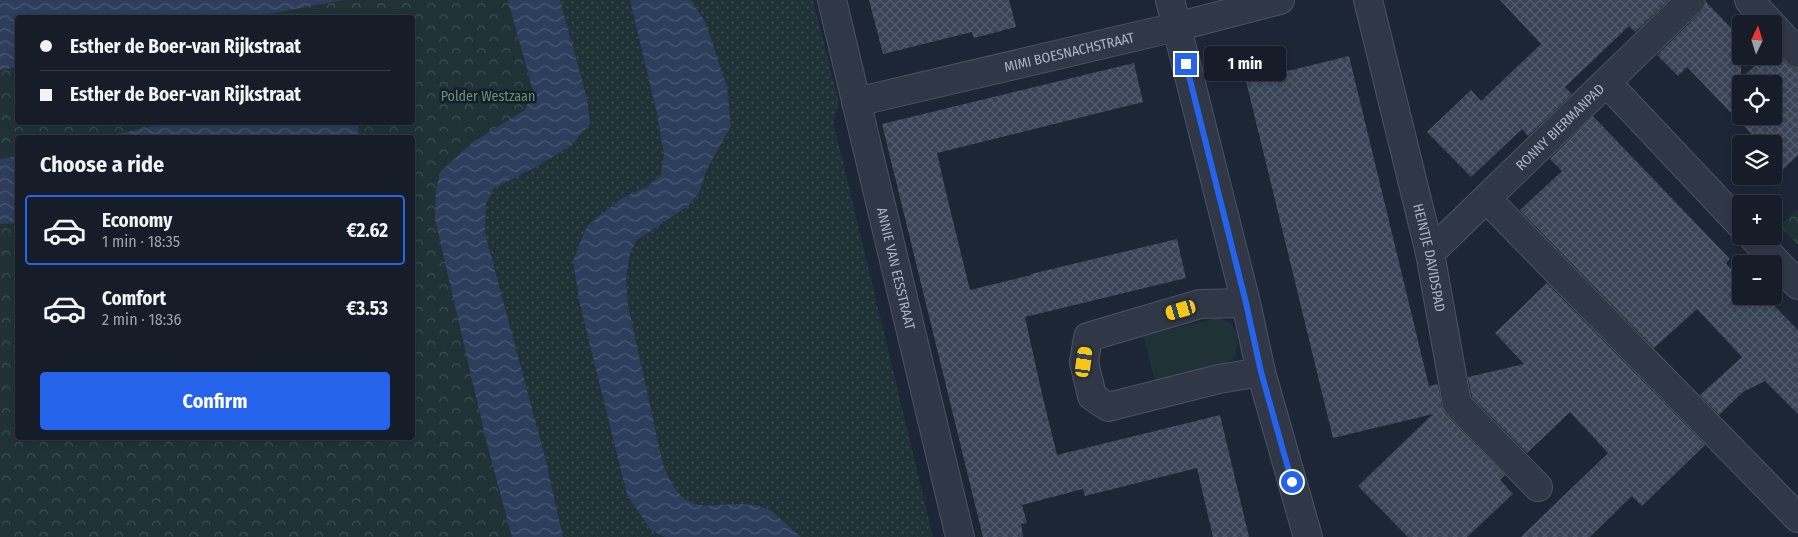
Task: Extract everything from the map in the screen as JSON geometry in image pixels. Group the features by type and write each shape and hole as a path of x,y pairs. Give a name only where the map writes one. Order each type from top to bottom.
{"street":[{"name":"ANNIE VAN EESSTRAAT","path":"832,0 960,537"},
{"path":"1170,0 1246,303 1261,372 1308,537"},
{"name":"MIMI BOESNACHSTRAAT","path":"856,102 1176,27 1280,0"},
{"name":"HEINTJE DAVIDSPAD","path":"1368,0 1430,253 1457,404 1538,487"},
{"name":"RONNY BIERMANPAD","path":"1430,253 1691,0"},
{"path":"1749,0 1763,15"},
{"path":"1782,36 1798,53"},
{"path":"1607,83 1732,215"},
{"path":"1487,198 1798,518"},
{"path":"1760,245 1798,285"},
{"path":"1246,303 1200,304 1088,337 1084,362 1092,396 1108,407 1219,379 1261,372"}],"green space":[{"name":"Polder Westzaan","path":"0,0 540,0 567,107 474,202 548,537 0,537"},
{"path":"560,0 630,0 665,154 661,175 648,186 622,198 573,261 580,305 627,495 651,530 665,537 563,537 545,457 485,233 486,204 493,189 536,167 572,145 590,124 587,98"},
{"path":"690,0 813,0 839,103 833,121 933,537 801,537 778,516 765,508 733,504 706,506 694,503 683,497 673,485 663,464 628,305 626,278 630,254 636,241 688,206 700,191 706,171 731,126 705,21"},
{"path":"1798,209 1798,245 1782,228 1782,224"},
{"path":"1219,318 1232,324 1238,337 1236,357 1220,366 1155,381 1143,335"}],"water":[{"path":"0,0 342,0 263,15 15,15 15,67 0,70"},
{"path":"508,0 560,0 587,98 590,124 572,145 536,167 493,189 486,204 485,233 545,457 563,537 512,537 486,440 435,219 436,189 441,171 473,142 525,110 533,91"},
{"path":"630,0 690,0 705,21 727,87 731,126 706,171 700,191 688,206 636,241 630,254 626,278 628,305 663,464 673,485 683,497 694,503 706,506 733,504 765,508 778,516 801,537 665,537 651,530 627,495 580,305 573,261 587,226 622,198 648,186 661,175 664,154 657,114"},
{"path":"159,125 360,125 357,135 112,135"},
{"path":"15,156 15,223 0,224 0,159"}],"building":[{"path":"869,0 1009,0 1016,27 974,38 972,32 883,54"},
{"path":"1500,0 1669,0 1635,32 1629,26 1565,87 1572,94 1528,136 1522,129 1471,177 1427,132 1471,90 1481,101 1541,44"},
{"path":"1706,2 1732,29 1732,65 1741,65 1741,75 1732,75 1732,114 1687,67 1678,76 1657,55 1702,11"},
{"path":"1349,56 1429,386 1438,384 1445,414 1505,475 1500,480 1513,494 1467,537 1408,537 1358,486 1433,414 1333,438 1246,81"},
{"path":"1782,59 1793,68 1798,68 1798,155 1782,170 1782,135 1752,135 1743,125 1782,125 1782,75 1745,75 1756,65 1782,65"},
{"path":"1134,63 1143,102 937,153 944,184 970,290 1177,239 1186,278 1025,317 1042,394 1057,455 1220,415 1249,537 1213,537 1197,468 1085,496 1083,489 1022,505 1027,523 1021,524 1023,537 983,537 882,124"},
{"path":"1593,116 1730,259 1726,263 1732,270 1732,305 1774,305 1798,330 1798,414 1765,381 1743,392 1719,415 1700,395 1742,357 1697,309 1654,348 1520,210 1562,171 1550,159"},
{"path":"1547,283 1705,445 1642,506 1632,496 1590,537 1521,537 1608,453 1570,412 1527,453 1472,397 1468,377 1524,364 1495,333"}],"route":[{"path":"1186,64 1246,303 1261,372 1292,482"}]}
